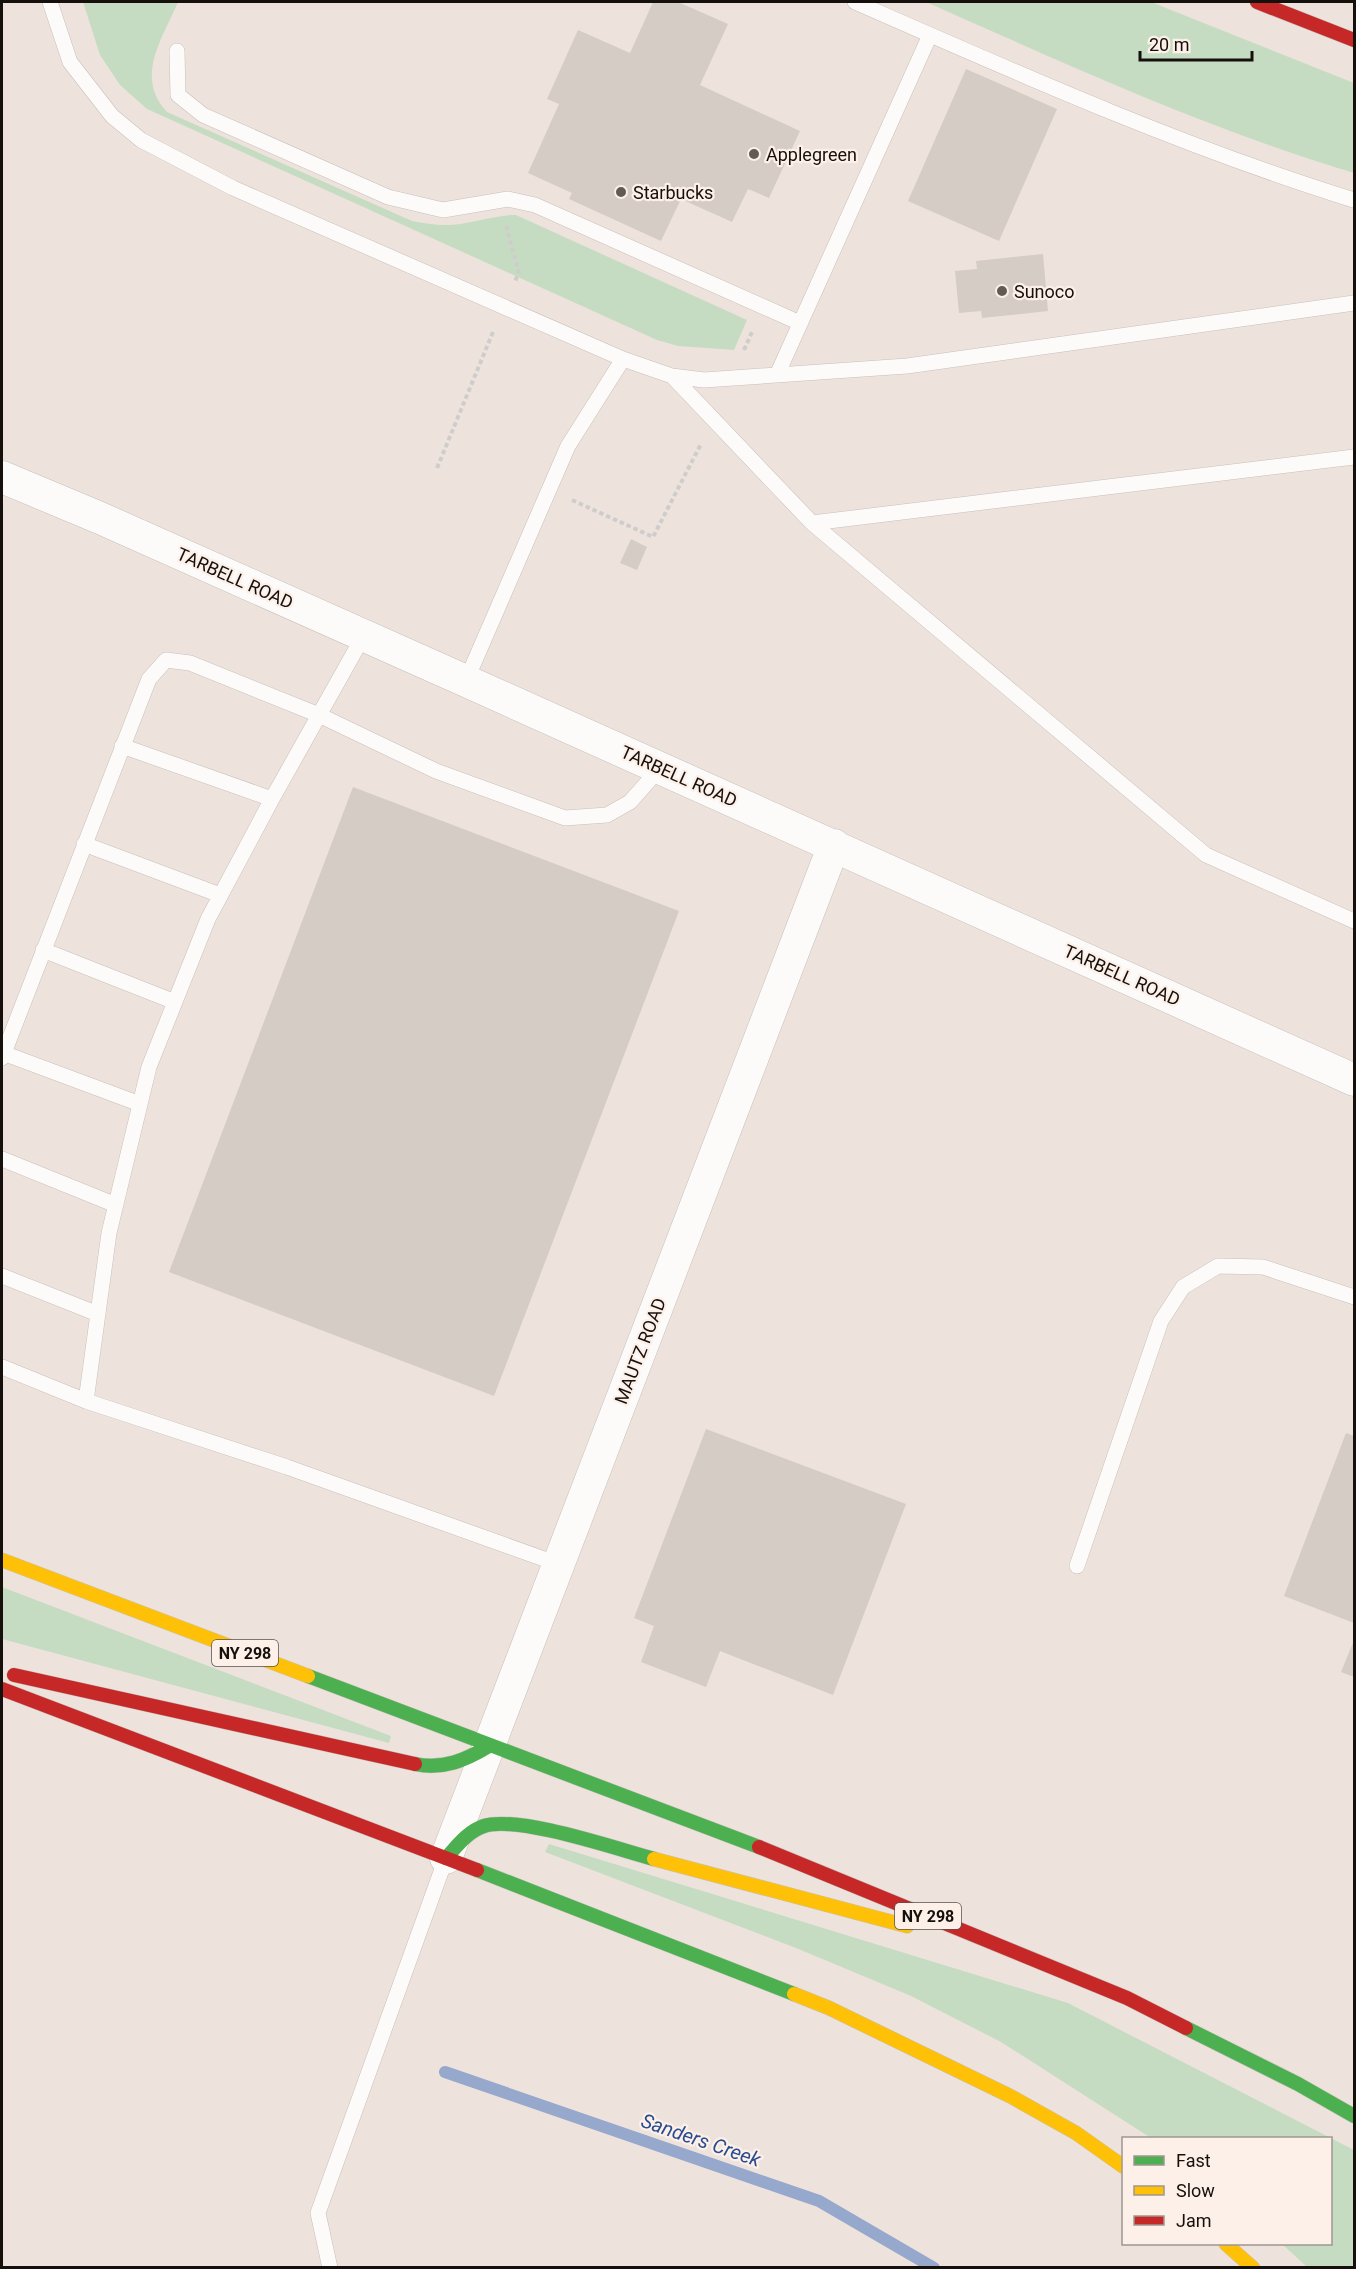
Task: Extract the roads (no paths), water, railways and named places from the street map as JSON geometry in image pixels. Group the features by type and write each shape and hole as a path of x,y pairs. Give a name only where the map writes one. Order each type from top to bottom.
{"main road":[{"path":"1257,2 1354,40"},
{"name":"NY 298","path":"2,1560 795,1861 1036,1960 1127,1998 1298,2084 1354,2116"},
{"path":"2,1672 427,1767 447,1766 465,1761 489,1746"},
{"path":"2,1689 446,1858 829,2008 1010,2096 1076,2133 1122,2166"},
{"path":"446,1858 475,1830 493,1823 513,1824 558,1833 1036,1960"},
{"path":"1227,2245 1253,2268"}],"street":[{"name":"TARBELL ROAD","path":"2,477 364,635 1354,1080"},
{"name":"MAUTZ ROAD","path":"446,1858 834,845"}],"lane":[{"path":"50,2 70,62 112,116 141,140 233,188 623,359 672,376 704,380 908,366 1354,303"},
{"path":"855,2 1067,94 1283,178 1354,200"},
{"path":"777,375 930,35"},
{"path":"177,51 178,95 203,115 388,197 443,210 508,199 535,205 800,323"},
{"path":"466,681 568,446 623,359"},
{"path":"672,376 812,523 1206,855 1354,921"},
{"path":"812,523 1354,457"},
{"path":"86,1401 109,1233 149,1067 208,919 364,635"},
{"path":"140,1104 2,1055 149,679 166,660 190,663 319,715 436,771 565,818 607,815 630,802 660,768"},
{"path":"122,746 272,799"},
{"path":"84,844 220,895"},
{"path":"43,950 175,1002"},
{"path":"2,1159 116,1204"},
{"path":"1077,1566 1161,1321 1184,1287 1218,1266 1263,1268 1354,1297"},
{"path":"2,1276 98,1314"},
{"path":"2,1367 86,1401 287,1467 558,1564"},
{"path":"330,2268 318,2213 446,1858"}],"waterway":[{"name":"Sanders Creek","path":"445,2072 819,2201 934,2268"}],"place":[{"name":"Applegreen","path":"754,154"},
{"name":"Starbucks","path":"621,192"},
{"name":"Sunoco","path":"1002,291"}]}
